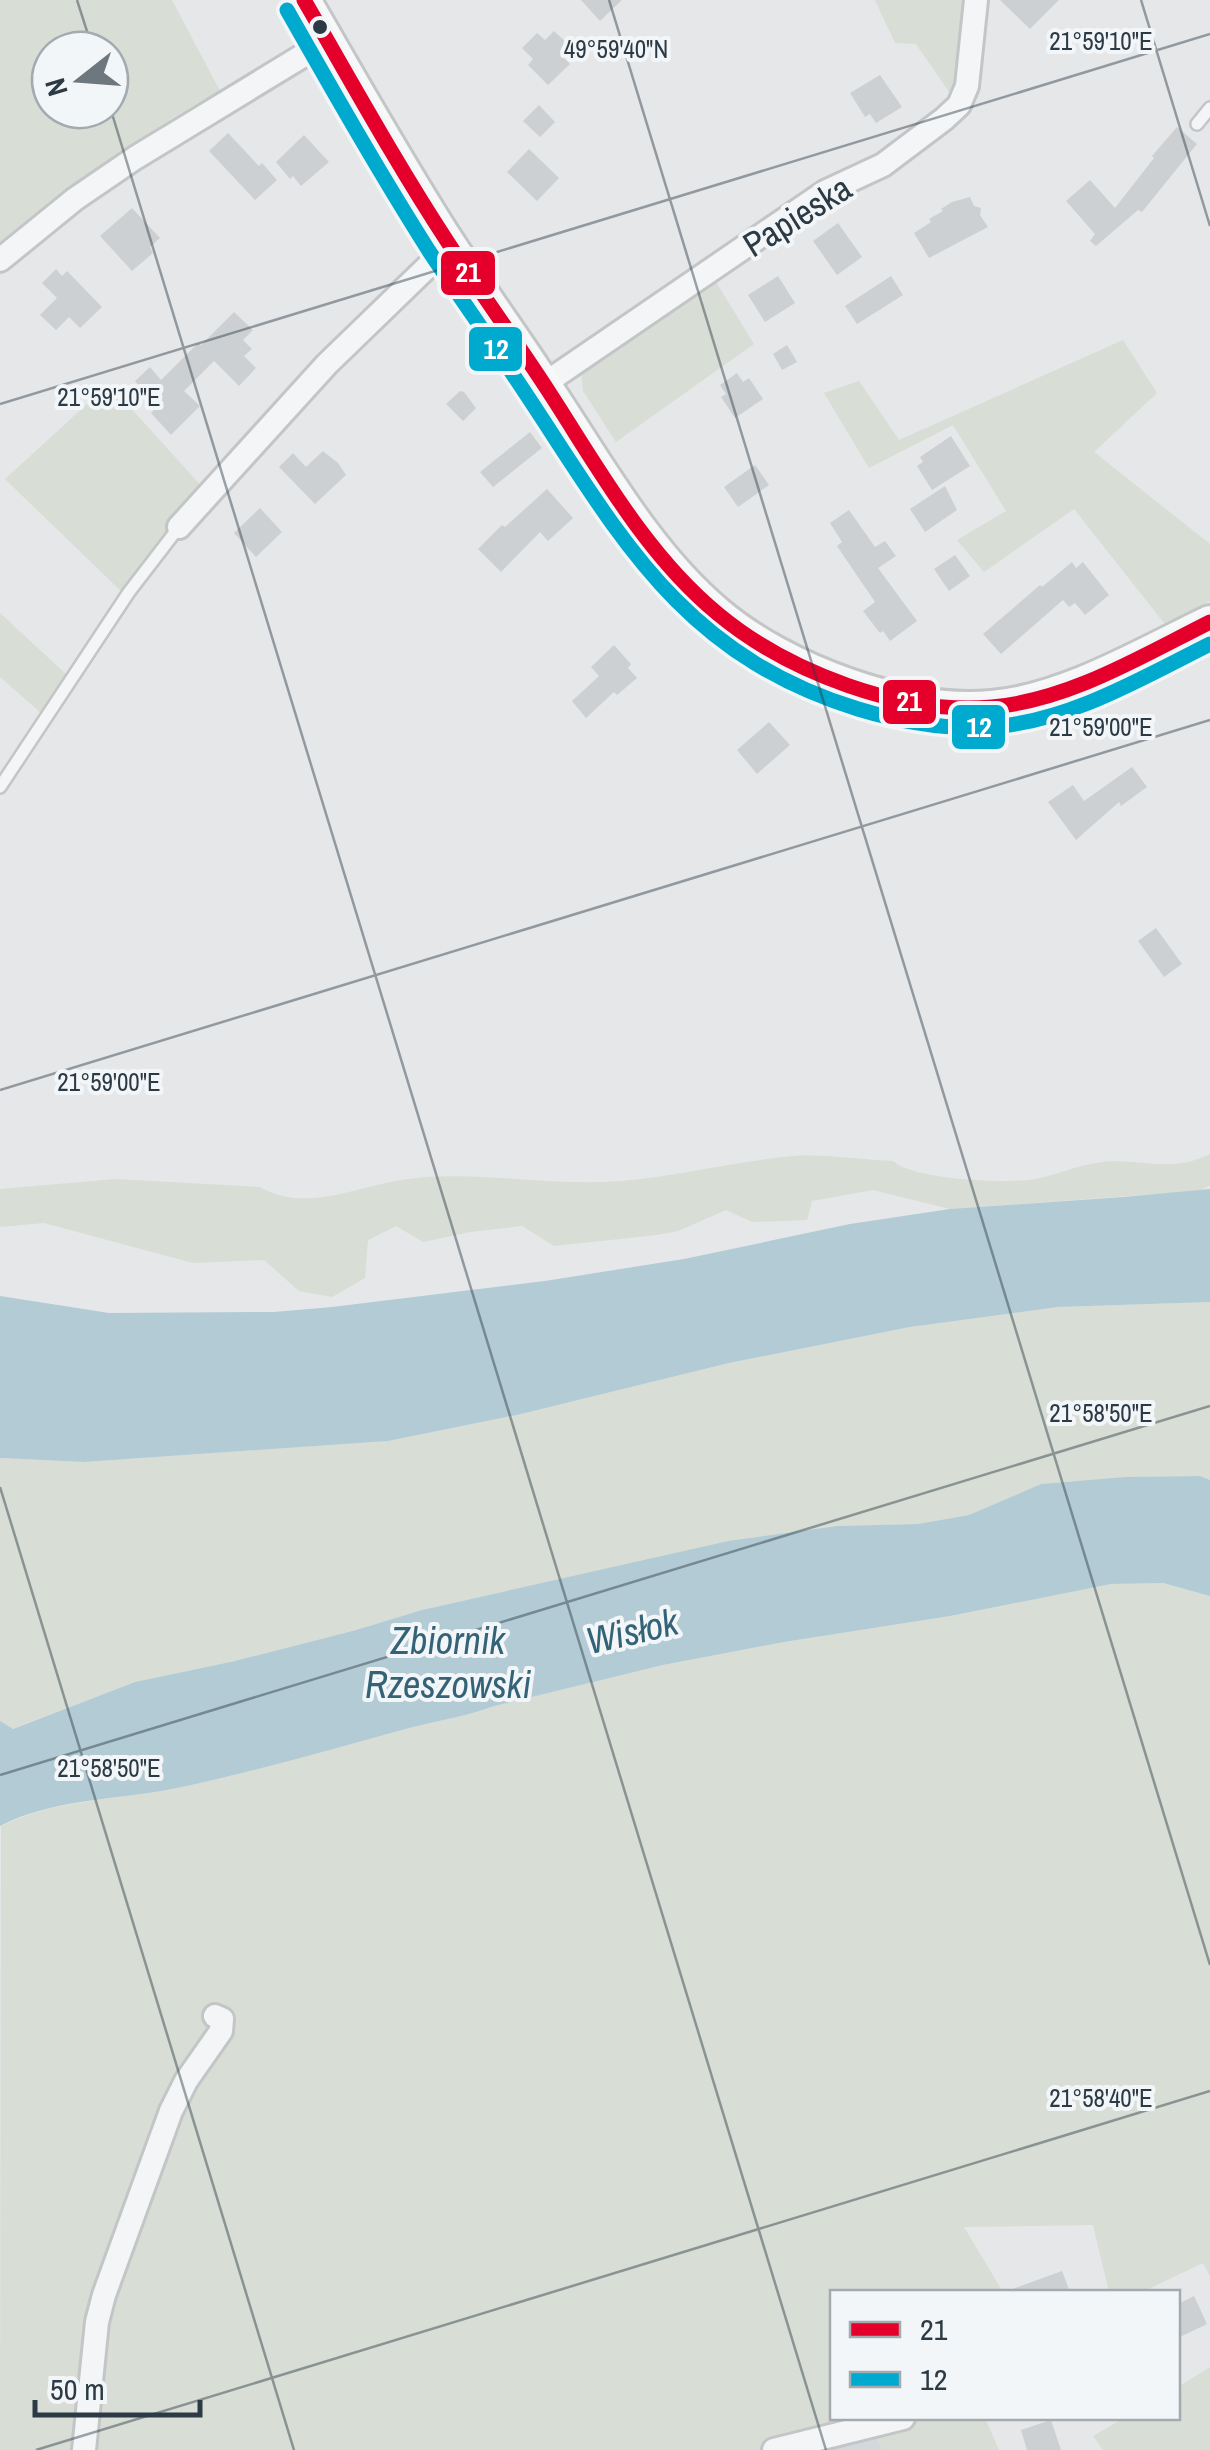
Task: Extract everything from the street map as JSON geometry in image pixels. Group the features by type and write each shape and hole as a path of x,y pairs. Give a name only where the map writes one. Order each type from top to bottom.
{"street":[{"path":"304,0 448,242 626,508 668,564 738,630 766,649 824,676 882,695 940,706 991,707 1039,698 1088,680 1210,622"},
{"name":"Papieska","path":"544,384 826,192 883,165 944,119 959,104 967,86 976,0"},
{"path":"0,260 75,199 135,158 327,41"},
{"path":"179,528 328,364 448,242"},
{"path":"84,2450 97,2322 104,2295 171,2112 186,2081 221,2031 222,2019 215,2016"},
{"path":"774,2450 895,2420"}],"lane":[{"path":"1196,124 1210,108"},
{"path":"0,786 130,592 179,528"}],"shaded area":[{"path":"0,0 172,0 220,91 161,125 0,250"},
{"path":"875,0 969,0 962,79 952,96 916,44 895,43"},
{"path":"713,277 754,344 616,442 583,391 581,369"},
{"path":"1123,340 1157,393 1094,452 1210,544 1210,601 1164,623 1074,509 984,572 957,540 1006,511 953,425 869,468 824,393 859,381 899,440"},
{"path":"109,384 204,489 123,593 5,479"},
{"path":"0,613 66,674 42,714 0,677"},
{"path":"1210,1154 1210,1185 1200,1191 950,1209 873,1190 812,1201 807,1220 752,1222 726,1210 678,1231 554,1246 522,1226 423,1242 396,1226 368,1240 365,1278 332,1297 299,1291 264,1260 193,1263 44,1223 0,1227 0,1189 116,1179 260,1187 278,1195 314,1198 408,1179 461,1176 621,1181 794,1156 893,1161 920,1173 1004,1181 1036,1179 1111,1161 1181,1163"},
{"path":"1210,1302 1210,1480 1200,1476 1125,1477 1041,1484 969,1515 918,1524 837,1526 728,1541 422,1610 235,1661 135,1682 12,1729 0,1721 0,1458 84,1462 388,1441 521,1414 729,1363 910,1327 1058,1307"},
{"path":"1163,1583 1210,1596 1210,2276 1203,2263 1146,2290 1109,2290 1093,2225 964,2227 1002,2290 830,2290 830,2420 877,2420 779,2450 0,2450 1,1826 63,1806 230,1776 663,1665 1111,1584"},
{"path":"1210,2367 1210,2450 1103,2450 1093,2436 1121,2420 1180,2420 1180,2386"},
{"path":"911,2420 986,2420 999,2450 882,2450 874,2430"},
{"path":"876,2435 882,2450 818,2450"}],"water":[{"path":"1210,1189 1210,1302 1058,1307 910,1327 729,1363 521,1414 388,1441 84,1462 0,1458 0,1296 109,1313 274,1312 332,1307 545,1281 684,1259 850,1224 950,1209"},
{"name":"Zbiornik Rzeszowski","path":"1200,1476 1210,1480 1210,1596 1163,1583 1111,1584 663,1665 201,1783 41,1810 0,1826 0,1721 13,1729 135,1682 235,1661 422,1610 728,1541 837,1526 918,1524 969,1515 1041,1484"}],"building":[{"path":"581,0 622,0 600,21"},
{"path":"1000,0 1059,0 1030,29"},
{"path":"554,31 571,47 562,56 570,64 548,85 528,65 533,59 522,48 537,33 545,40"},
{"path":"880,75 902,107 876,123 870,114 865,117 850,93"},
{"path":"539,105 555,122 540,137 523,121"},
{"path":"1177,127 1197,144 1142,212 1138,210 1096,246 1090,241 1095,234 1066,201 1090,180 1115,208"},
{"path":"228,133 277,180 255,200 209,151"},
{"path":"304,135 329,162 301,186 276,162"},
{"path":"529,149 559,178 537,201 507,172"},
{"path":"970,197 974,206 981,208 980,215 988,227 929,258 914,233 931,222 929,219 941,209"},
{"path":"132,208 160,238 150,247 153,253 132,271 100,236"},
{"path":"838,223 862,257 837,275 813,241"},
{"path":"56,269 62,276 67,271 102,307 80,328 69,317 56,330 40,315 57,298 42,283"},
{"path":"778,276 795,303 765,322 748,295"},
{"path":"891,276 903,295 857,324 845,306"},
{"path":"234,312 253,330 243,340 252,349 244,356 256,368 239,386 214,361 184,391 200,406 171,435 151,413 157,407 135,381 150,367 161,380"},
{"path":"787,345 797,362 782,370 773,354"},
{"path":"737,373 743,382 749,378 763,399 735,418 721,397 726,394 720,385"},
{"path":"460,391 476,408 463,421 446,404"},
{"path":"530,432 542,448 493,487 480,472"},
{"path":"951,436 970,466 932,490 917,466 923,462 920,457"},
{"path":"323,451 346,475 315,504 279,467 293,453 306,467"},
{"path":"755,465 769,485 738,507 724,487"},
{"path":"945,486 957,510 925,532 910,509"},
{"path":"547,489 573,518 548,541 540,532 501,572 478,549"},
{"path":"260,508 282,532 256,557 234,533"},
{"path":"849,510 875,547 885,541 896,556 878,568 917,621 890,641 863,611 875,602 837,546 842,542 830,523"},
{"path":"955,555 970,576 949,591 934,569"},
{"path":"1072,562 1076,568 1083,562 1109,595 1085,615 1075,603 1069,607 1063,600 1001,654 983,634"},
{"path":"614,645 631,664 628,668 637,678 617,695 614,692 586,718 572,701 599,676 591,667"},
{"path":"769,722 790,745 757,774 737,750"},
{"path":"1132,767 1147,787 1121,806 1119,802 1076,840 1048,802 1073,785 1084,801"},
{"path":"1156,928 1182,964 1164,977 1138,941"},
{"path":"1062,2271 1069,2290 1010,2290"},
{"path":"1194,2296 1207,2324 1180,2337 1180,2303"},
{"path":"1051,2420 1061,2450 1027,2450 1021,2430"}],"transit line":[{"name":"21","path":"304,0 428,212 625,510 692,591 746,635 811,671 847,685 921,704 957,708 992,707 1049,696 1132,662 1210,622"},
{"name":"12","path":"287,10 429,251 618,531 654,577 694,618 740,654 794,684 858,709 924,724 975,728 1021,723 1077,707 1210,644"}],"water label":[{"name":"Wisłok","path":"632,1631"}]}
